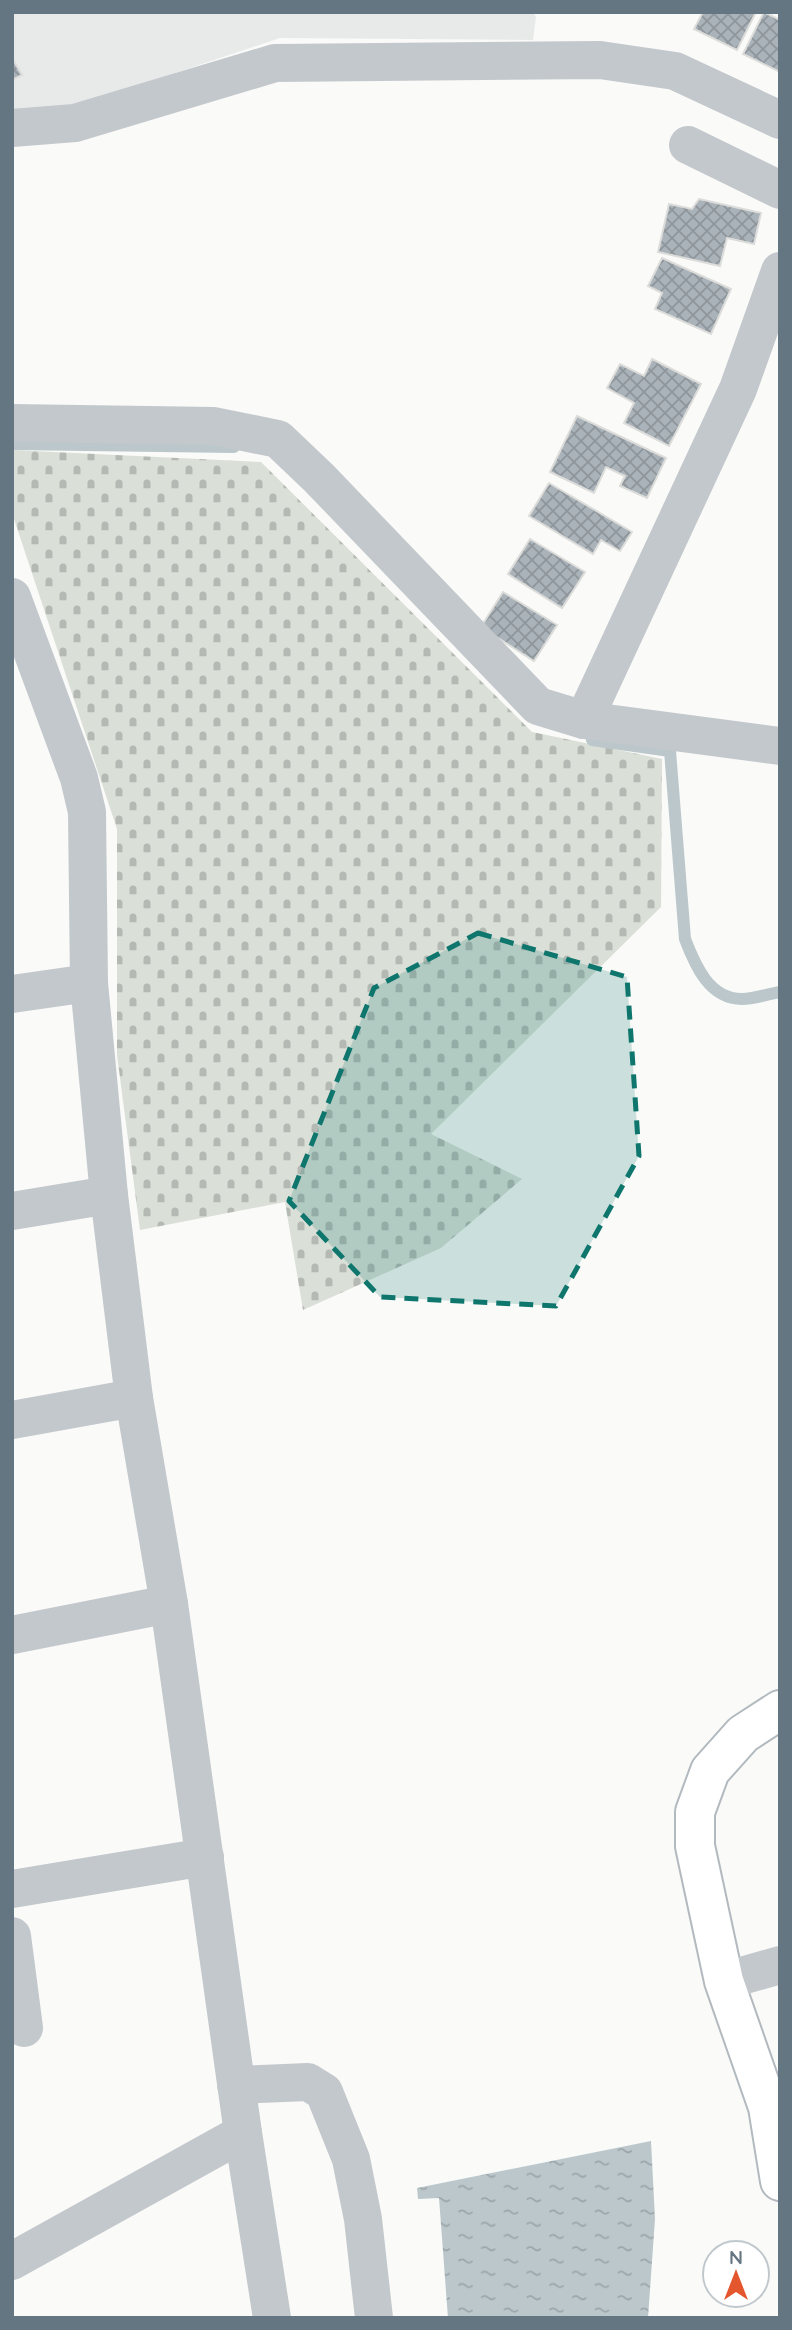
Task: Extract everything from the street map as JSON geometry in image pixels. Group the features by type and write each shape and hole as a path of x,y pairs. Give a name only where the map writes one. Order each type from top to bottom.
{"street":[{"path":"12,128 75,123 275,62 600,60 675,71 780,120"},
{"path":"688,145 780,190"},
{"path":"584,720 738,389 780,271"},
{"path":"12,423 214,426 278,439 319,478 538,706 584,720 780,746"},
{"path":"12,597 79,778 87,812 89,983 109,1195 134,1398 169,1604 236,2085 272,2318"},
{"path":"12,993 89,983"},
{"path":"12,1211 109,1195"},
{"path":"12,1420 134,1398"},
{"path":"12,1635 169,1604"},
{"path":"780,1710 743,1734 710,1770 695,1812 695,1846 724,1982 768,2107 780,2181"},
{"path":"12,1889 205,1857"},
{"path":"12,1936 24,2028"},
{"path":"724,1982 780,1965"},
{"path":"236,2085 309,2082 324,2092 351,2159 363,2218 374,2318"},
{"path":"12,2261 243,2133"}],"highlighted area":[{"path":"478,933 627,977 639,1156 556,1306 380,1297 289,1201 374,988"}],"shaded area":[{"path":"12,12 533,12 536,17 533,40 280,38 73,107 12,112"}],"green space":[{"path":"12,450 261,462 532,732 662,759 661,907 431,1134 522,1179 441,1248 303,1310 285,1202 140,1230 117,1055 117,829 12,513"}],"water":[{"path":"651,2141 655,2219 648,2318 448,2318 439,2198 418,2199 417,2188"}],"building":[{"path":"703,12 756,12 737,50 694,29"},
{"path":"764,12 780,20 780,72 743,54"},
{"path":"12,58 22,75 12,80"},
{"path":"699,199 761,213 754,244 727,238 720,266 658,252 669,204 692,209"},
{"path":"662,258 731,289 711,334 655,309 662,293 648,286"},
{"path":"652,359 701,384 669,446 624,423 634,403 607,388 620,364 644,376"},
{"path":"577,416 666,458 647,498 620,486 625,476 606,467 594,493 550,472"},
{"path":"549,483 632,532 620,551 601,540 593,554 529,516"},
{"path":"530,539 585,572 562,608 508,574"},
{"path":"503,592 557,625 534,661 481,627"}],"waterway":[{"path":"12,444 234,447"},
{"path":"592,740 670,751 685,939 693,959 712,987 730,997 747,999 780,992"}]}
